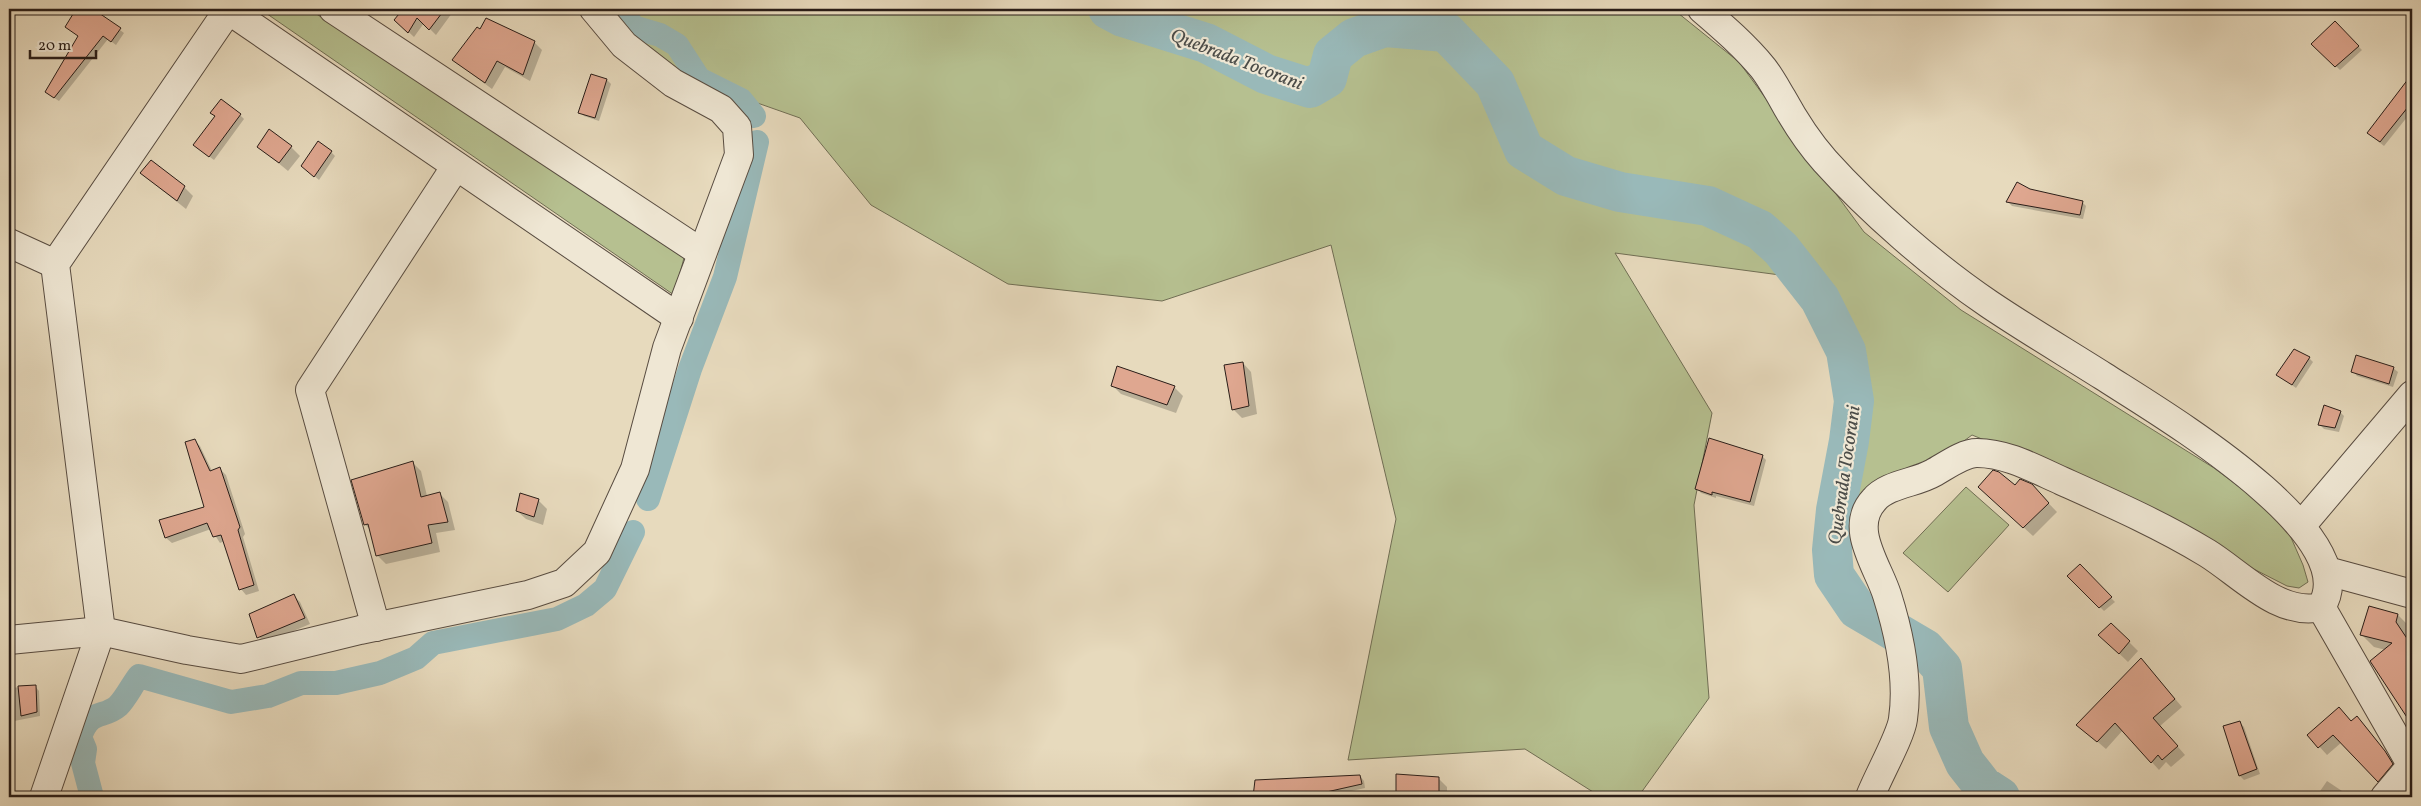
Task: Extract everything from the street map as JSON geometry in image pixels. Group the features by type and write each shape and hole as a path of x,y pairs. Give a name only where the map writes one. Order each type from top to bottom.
{"street":[{"path":"44,797 101,631 55,264 228,9 679,318"},
{"path":"333,9 702,253"},
{"path":"9,640 101,631 187,650 240,659 376,627 518,597 564,584 597,552 635,469 667,348 739,154 737,127 721,109 672,83 624,44 594,9"},
{"path":"1702,9 1764,69 1797,125 1823,159 1869,208 1988,304 2217,452 2284,506 2301,526 2327,571 2330,584 2328,597 2321,607 2308,610 2275,600 2207,553 2103,499 2014,460 1994,454 1975,453 1956,460 1930,476 1888,491 1874,499 1866,515 1863,534 1886,594 1903,662 1903,720 1870,797"},
{"path":"376,627 310,390 456,166"},
{"path":"9,242 55,264"},
{"path":"2301,526 2412,395"},
{"path":"2327,571 2412,594"},
{"path":"2321,607 2412,765 2385,797"}],"green space":[{"path":"260,9 309,9 684,258 674,295"},
{"path":"605,9 1673,9 1739,62 1864,232 1961,310 2214,468 2262,504 2289,533 2308,582 2299,588 2287,586 2066,473 1972,435 1835,537 1848,468 1853,428 1845,377 1820,326 1780,275 1615,253 1712,413 1694,505 1709,698 1638,797 1601,797 1525,749 1348,760 1396,519 1331,245 1162,301 1008,284 871,205 800,118 641,62"},
{"path":"1966,487 2009,525 1948,592 1903,553"}],"building":[{"path":"68,9 93,9 121,28 111,42 103,36 54,98 45,92 78,36 65,27 73,14"},
{"path":"403,9 445,9 429,30 417,18 408,33 394,20"},
{"path":"486,18 535,41 523,75 497,61 485,83 452,60 477,27 480,29"},
{"path":"2335,21 2359,46 2335,67 2311,44"},
{"path":"591,74 607,79 595,118 578,113"},
{"path":"2412,74 2412,102 2380,142 2367,133"},
{"path":"221,99 241,114 209,157 193,145 215,116 210,113"},
{"path":"269,129 292,146 279,163 257,147"},
{"path":"318,141 332,151 314,177 301,166"},
{"path":"151,160 185,186 177,201 140,173"},
{"path":"2017,182 2030,189 2083,201 2080,215 2006,202"},
{"path":"2294,349 2310,357 2292,385 2276,375"},
{"path":"2356,355 2394,367 2389,384 2351,372"},
{"path":"1243,362 1249,406 1232,410 1224,365"},
{"path":"1117,366 1175,386 1167,405 1111,386"},
{"path":"2324,405 2341,411 2335,428 2318,425"},
{"path":"1709,438 1763,455 1750,502 1712,492 1712,495 1695,489"},
{"path":"195,439 210,471 220,467 240,527 238,530 254,585 239,590 221,535 213,537 207,523 165,538 159,520 204,507 185,442"},
{"path":"413,461 421,497 440,492 448,522 428,525 432,543 376,556 368,524 364,525 351,480"},
{"path":"1993,470 1999,472 2015,485 2020,479 2032,484 2049,503 2023,528 1978,487"},
{"path":"520,493 539,499 534,517 516,511"},
{"path":"2080,564 2112,597 2099,608 2067,576"},
{"path":"294,594 305,618 257,638 249,614"},
{"path":"2369,606 2398,614 2396,622 2412,646 2412,725 2370,661 2392,643 2360,635"},
{"path":"2111,623 2130,641 2119,654 2098,635"},
{"path":"2141,658 2175,699 2153,718 2178,746 2162,760 2158,755 2151,763 2115,723 2097,742 2076,725"},
{"path":"36,685 37,712 21,716 18,686"},
{"path":"2339,707 2351,721 2357,716 2393,764 2378,782 2333,735 2318,748 2307,735"},
{"path":"2240,721 2257,769 2239,776 2223,726"},
{"path":"1396,774 1439,777 1439,797 1396,797"},
{"path":"1360,775 1362,784 1313,795 1253,797 1255,780"}],"waterway":[{"path":"626,9 626,16 633,27 660,35 677,45 699,79 741,100 754,116"},
{"name":"Quebrada Tocorani","path":"1108,9 1123,17 1206,43 1266,74 1310,88 1327,78 1333,55 1354,38 1385,27 1446,32 1495,83 1524,150 1566,176 1620,192 1708,206 1760,230 1781,249 1820,299 1846,351 1854,401 1849,441 1836,510 1832,550 1834,575 1857,609 1925,649 1942,668 1949,727 1965,763 1983,786 2000,797"},
{"path":"648,499 690,369 725,277 757,142"},
{"path":"92,797 83,763 85,749 80,737 92,718 118,706 139,676 231,702 268,696 301,683 336,683 380,673 416,658 433,643 557,619 586,605 605,589 633,532"}]}
